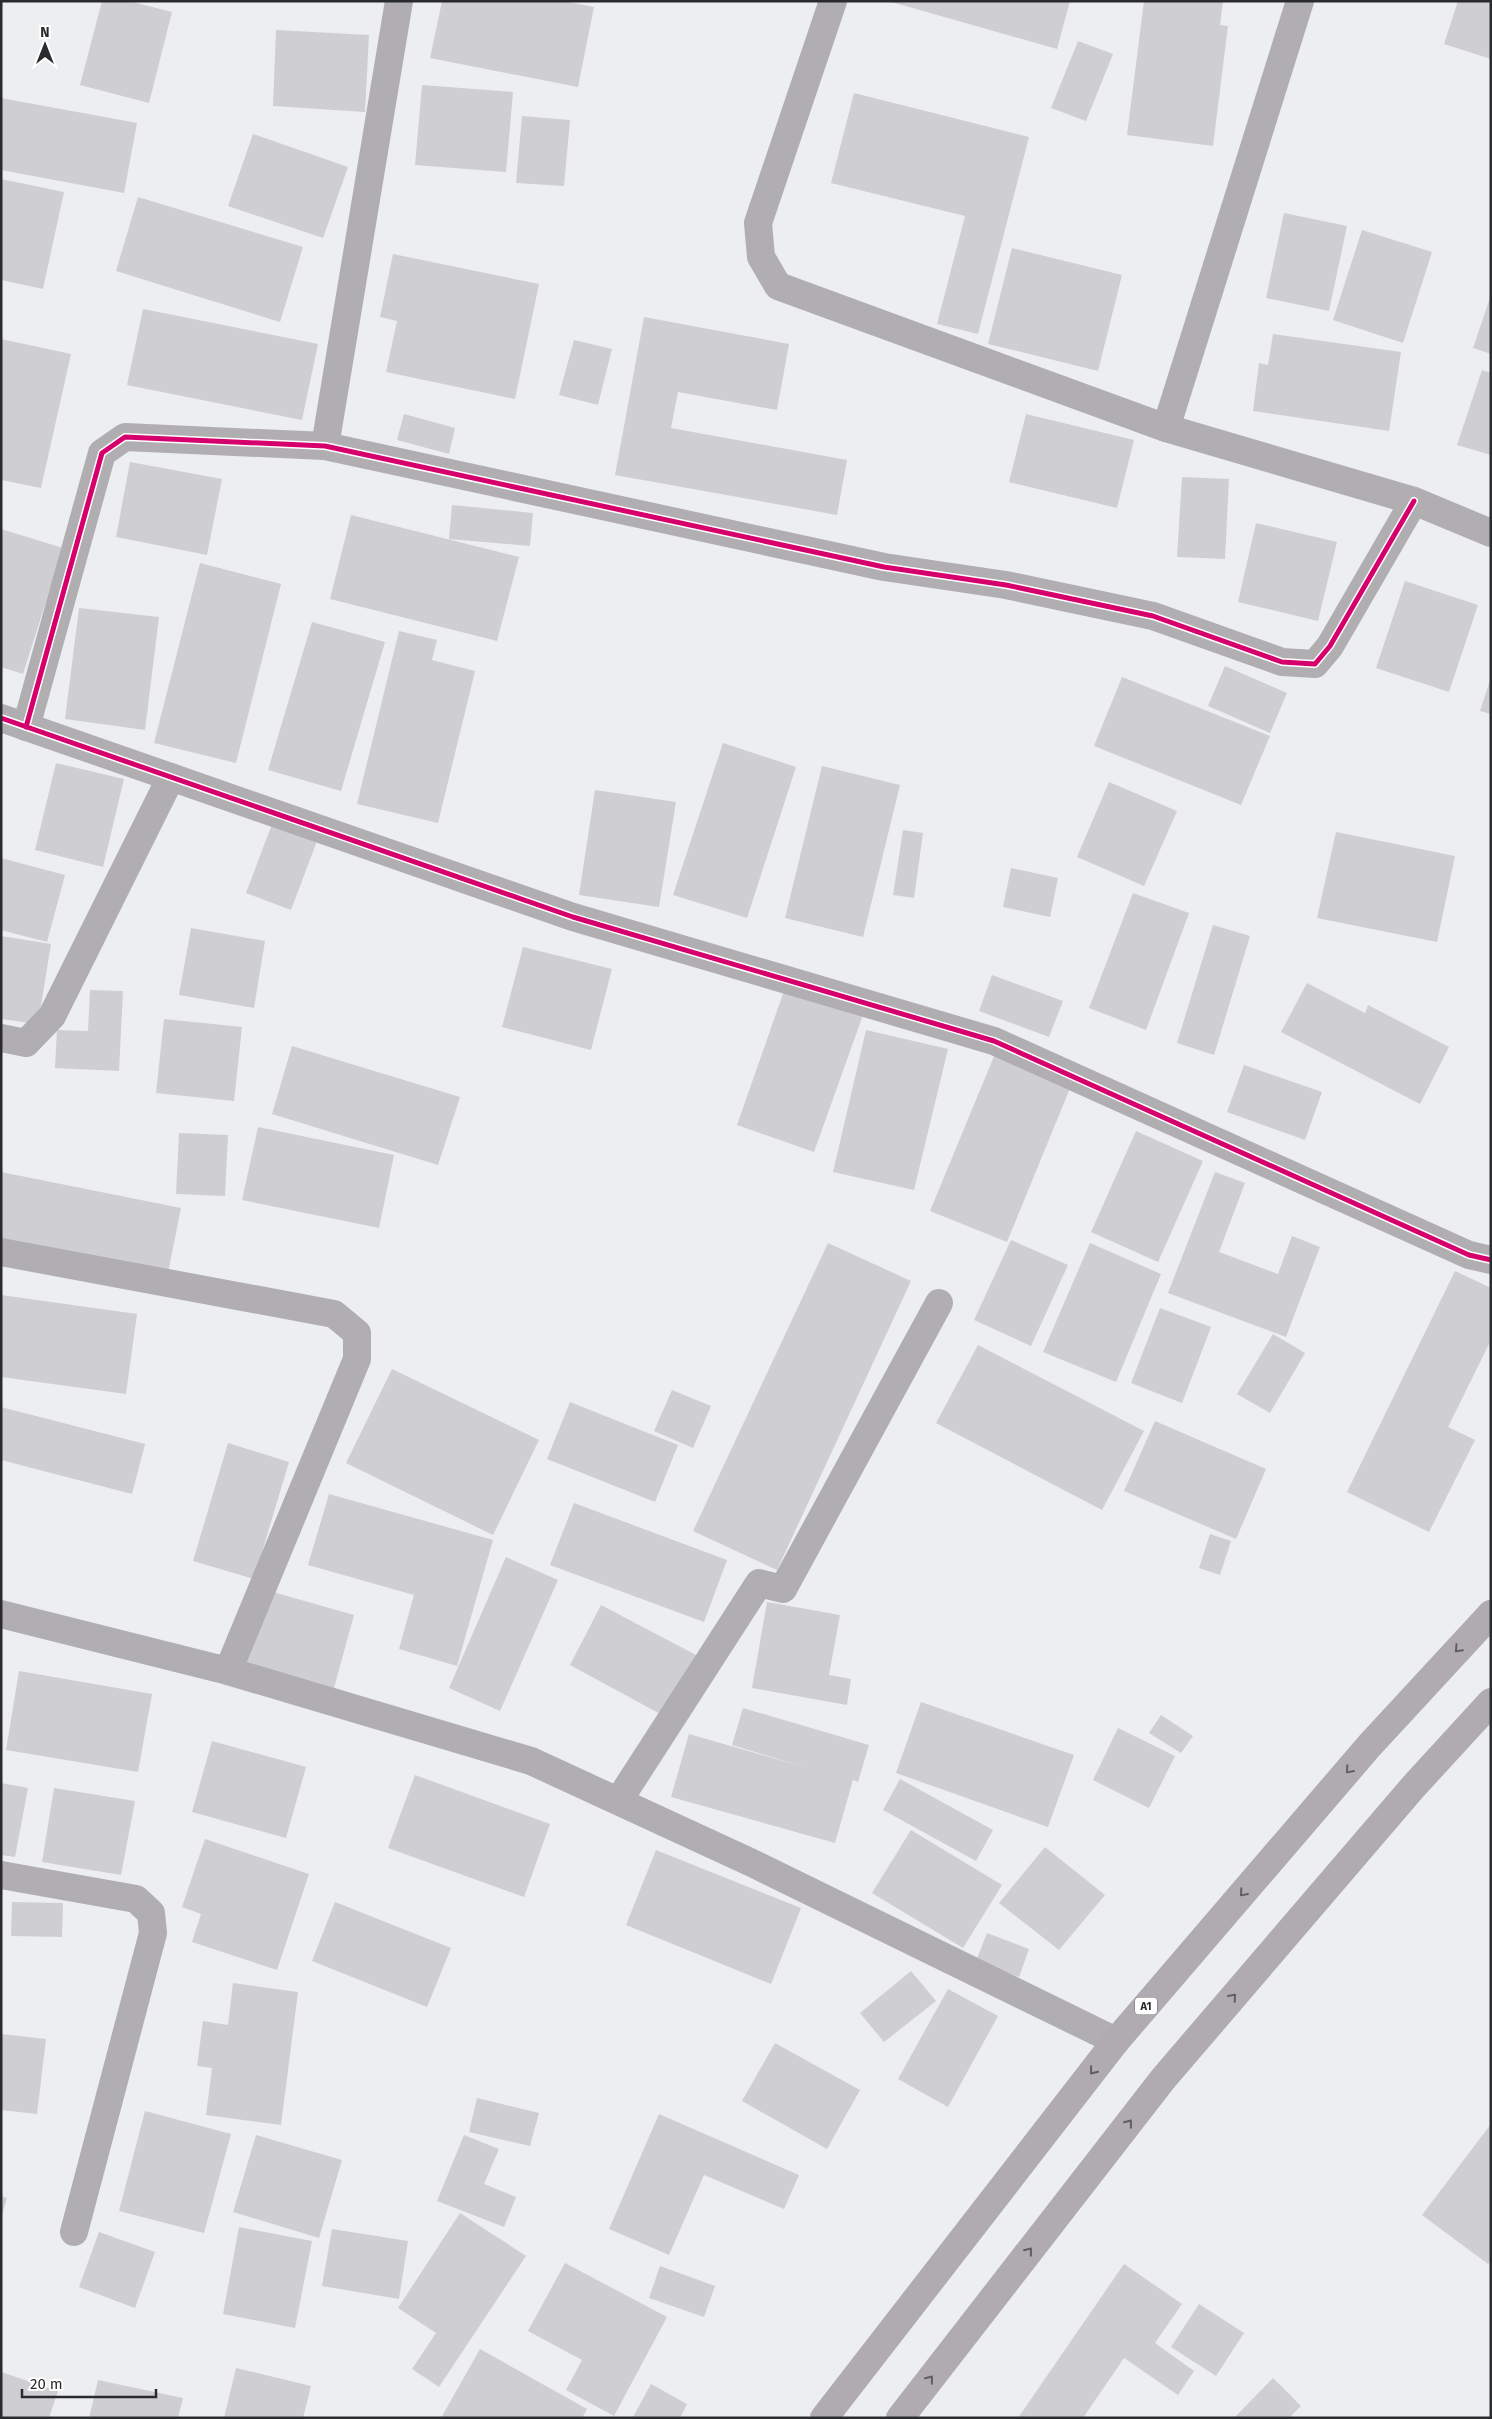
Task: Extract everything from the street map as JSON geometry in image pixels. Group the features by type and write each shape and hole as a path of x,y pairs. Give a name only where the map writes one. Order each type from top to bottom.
{"highway":[{"name":"A1","path":"824,2418 1116,2042 1369,1746 1491,1614"},
{"path":"900,2418 1163,2079 1414,1786 1491,1702"}],"street":[{"path":"325,446 399,1"},
{"path":"833,1 758,223 761,257 778,286 1166,428 1414,501 1491,533"},
{"path":"1166,428 1300,1"},
{"path":"1414,501 1330,646 1314,664 1282,662 1153,616 1006,585 884,567 325,446 125,437 102,453 13,723 573,917 994,1041 1468,1255 1491,1260"},
{"path":"1,1038 26,1043 52,1016 171,777"},
{"path":"1,1252 334,1314 357,1333 357,1359 228,1671"},
{"path":"619,1800 759,1583 783,1589 940,1303"},
{"path":"1,1614 228,1671 531,1761 619,1800 1116,2042"},
{"path":"1,1875 136,1899 151,1913 153,1933 74,2232"}],"building":[{"path":"102,1 129,1 172,12 149,103 80,85"},
{"path":"442,1 564,1 594,7 578,87 430,58"},
{"path":"888,1 1070,1 1057,49"},
{"path":"1144,1 1223,1 1220,25 1228,26 1213,146 1127,135"},
{"path":"1458,1 1491,1 1491,59 1444,44"},
{"path":"276,30 369,35 365,112 273,106"},
{"path":"1078,41 1113,54 1086,121 1051,108"},
{"path":"422,85 513,92 506,172 415,165"},
{"path":"854,93 1029,137 978,334 937,324 965,216 831,183"},
{"path":"1,98 137,123 124,193 1,170"},
{"path":"522,116 570,120 564,186 516,183"},
{"path":"253,134 348,167 323,238 228,206"},
{"path":"1,179 64,192 43,289 1,280"},
{"path":"138,197 303,247 280,322 116,271"},
{"path":"1284,213 1347,226 1329,311 1266,298"},
{"path":"1362,230 1432,252 1403,343 1333,320"},
{"path":"1012,248 1122,275 1098,371 988,344"},
{"path":"393,254 539,284 515,399 386,372 397,321 380,317"},
{"path":"1491,295 1491,354 1473,348"},
{"path":"143,309 318,344 302,420 127,385"},
{"path":"644,317 789,344 777,410 678,392 671,428 847,460 837,515 615,475"},
{"path":"1273,334 1401,352 1389,431 1253,411 1259,363 1268,365"},
{"path":"1,339 71,354 41,488 1,480"},
{"path":"574,340 612,349 598,405 559,395"},
{"path":"1482,370 1491,373 1491,455 1457,445"},
{"path":"404,414 455,428 449,454 397,440"},
{"path":"1026,414 1134,440 1117,508 1009,482"},
{"path":"130,462 222,479 207,555 116,537"},
{"path":"1182,477 1229,479 1225,559 1177,557"},
{"path":"452,505 533,513 530,546 449,539"},
{"path":"351,515 519,557 497,641 330,599"},
{"path":"1256,523 1337,542 1318,621 1238,602"},
{"path":"1,529 63,548 23,674 1,667"},
{"path":"200,563 281,584 236,763 154,743"},
{"path":"1405,581 1478,605 1449,692 1376,668"},
{"path":"79,608 159,617 145,730 65,719"},
{"path":"312,622 385,642 341,791 268,770"},
{"path":"399,631 437,640 432,660 475,671 438,823 357,804"},
{"path":"1225,666 1287,693 1270,733 1208,706"},
{"path":"1122,677 1270,736 1241,805 1094,746"},
{"path":"1491,677 1491,714 1480,711"},
{"path":"723,743 796,767 747,918 673,895"},
{"path":"56,763 124,779 103,867 35,850"},
{"path":"822,766 900,785 863,937 785,918"},
{"path":"1109,782 1177,811 1144,886 1077,857"},
{"path":"595,790 676,802 659,907 579,895"},
{"path":"272,824 317,841 291,910 246,893"},
{"path":"903,830 923,833 914,898 893,895"},
{"path":"1336,832 1455,856 1437,942 1317,918"},
{"path":"1,858 65,875 47,942 1,930"},
{"path":"1011,868 1058,878 1050,917 1003,907"},
{"path":"1133,893 1189,913 1146,1030 1089,1008"},
{"path":"1213,925 1250,936 1214,1055 1177,1043"},
{"path":"191,928 265,941 254,1008 179,995"},
{"path":"1,936 51,944 38,1024 1,1019"},
{"path":"523,947 612,969 591,1050 502,1027"},
{"path":"992,975 1063,1001 1049,1037 979,1011"},
{"path":"1307,983 1365,1013 1368,1005 1449,1047 1420,1104 1281,1032"},
{"path":"785,988 863,1015 814,1152 737,1125"},
{"path":"90,990 123,991 119,1071 55,1068 57,1030 88,1031"},
{"path":"164,1019 242,1027 234,1101 156,1093"},
{"path":"866,1030 948,1049 914,1190 833,1172"},
{"path":"292,1046 460,1097 438,1165 272,1114"},
{"path":"997,1049 1073,1081 1007,1242 930,1211"},
{"path":"1244,1065 1322,1092 1305,1140 1227,1112"},
{"path":"258,1127 394,1155 379,1228 242,1200"},
{"path":"1136,1131 1203,1161 1158,1262 1091,1232"},
{"path":"179,1133 228,1135 225,1196 176,1194"},
{"path":"1,1172 181,1208 168,1273 1,1240"},
{"path":"1215,1172 1245,1183 1219,1252 1278,1274 1292,1236 1320,1247 1286,1337 1168,1293"},
{"path":"1011,1240 1068,1265 1031,1346 974,1320"},
{"path":"828,1243 911,1281 777,1570 693,1531"},
{"path":"1090,1243 1161,1274 1116,1382 1043,1352"},
{"path":"1455,1271 1491,1288 1491,1340 1448,1427 1475,1440 1429,1532 1347,1492"},
{"path":"1,1295 137,1314 126,1394 1,1377"},
{"path":"1160,1308 1211,1327 1182,1403 1131,1383"},
{"path":"1273,1334 1305,1353 1270,1413 1237,1394"},
{"path":"978,1345 1144,1431 1102,1510 936,1423"},
{"path":"392,1369 539,1440 493,1535 346,1463"},
{"path":"672,1390 711,1406 693,1448 654,1431"},
{"path":"570,1402 678,1445 655,1502 547,1459"},
{"path":"1,1407 145,1444 132,1494 1,1460"},
{"path":"1155,1421 1266,1469 1236,1539 1124,1491"},
{"path":"228,1443 289,1462 254,1579 193,1561"},
{"path":"329,1494 493,1540 457,1666 399,1649 414,1595 308,1565"},
{"path":"574,1503 727,1560 704,1622 550,1565"},
{"path":"1210,1534 1231,1541 1220,1575 1199,1568"},
{"path":"506,1557 558,1580 500,1711 449,1688"},
{"path":"266,1590 354,1615 334,1688 245,1662"},
{"path":"767,1602 840,1615 829,1675 851,1679 847,1705 752,1688"},
{"path":"601,1605 696,1655 664,1716 570,1665"},
{"path":"19,1671 152,1694 138,1772 6,1750"},
{"path":"921,1702 1074,1755 1048,1827 896,1773"},
{"path":"743,1708 869,1745 858,1782 853,1780 835,1843 671,1797 689,1734 808,1768 732,1745"},
{"path":"1161,1715 1193,1736 1181,1753 1149,1733"},
{"path":"1118,1728 1175,1756 1149,1808 1093,1780"},
{"path":"212,1741 306,1767 286,1838 192,1812"},
{"path":"415,1775 550,1824 524,1897 388,1848"},
{"path":"900,1779 993,1830 976,1861 883,1810"},
{"path":"1,1783 28,1788 15,1857 1,1855"},
{"path":"54,1788 135,1801 121,1875 42,1862"},
{"path":"911,1830 1002,1885 963,1948 872,1893"},
{"path":"205,1839 309,1874 277,1970 192,1942 201,1914 182,1907"},
{"path":"1045,1847 1105,1895 1059,1950 999,1903"},
{"path":"656,1850 801,1908 771,1984 626,1925"},
{"path":"12,1902 63,1903 62,1937 11,1936"},
{"path":"335,1902 451,1948 427,2007 312,1961"},
{"path":"987,1933 1029,1949 1019,1977 976,1961"},
{"path":"911,1971 936,2001 884,2042 860,2013"},
{"path":"233,1983 298,1992 281,2125 206,2115 212,2068 197,2066 203,2021 228,2025"},
{"path":"948,1989 998,2016 948,2107 898,2079"},
{"path":"1,2034 46,2039 37,2114 1,2110"},
{"path":"775,2043 860,2090 827,2149 742,2101"},
{"path":"477,2098 539,2113 530,2146 469,2132"},
{"path":"145,2111 231,2134 204,2233 119,2211"},
{"path":"659,2114 799,2175 784,2209 704,2175 669,2255 609,2229"},
{"path":"1491,2124 1491,2261 1488,2264 1422,2215"},
{"path":"256,2135 342,2160 319,2238 233,2212"},
{"path":"464,2135 499,2149 484,2184 516,2197 504,2227 437,2201"},
{"path":"1,2196 7,2198 2,2215 1,2214"},
{"path":"460,2213 526,2256 439,2387 412,2369 436,2333 398,2308"},
{"path":"239,2227 312,2241 295,2328 223,2314"},
{"path":"332,2229 408,2241 399,2299 322,2286"},
{"path":"99,2232 155,2252 135,2308 79,2287"},
{"path":"565,2263 667,2317 614,2416 566,2390 582,2360 528,2331"},
{"path":"1124,2264 1182,2304 1155,2343 1194,2371 1178,2395 1124,2358 1083,2418 1018,2418"},
{"path":"660,2266 715,2286 704,2317 649,2298"},
{"path":"1199,2304 1244,2333 1216,2376 1171,2347"},
{"path":"480,2349 587,2409 582,2418 441,2418"},
{"path":"236,2368 311,2386 303,2418 224,2418"},
{"path":"1,2372 58,2391 49,2418 1,2418"},
{"path":"1273,2378 1301,2406 1289,2418 1234,2418"},
{"path":"98,2380 183,2398 178,2418 89,2418"},
{"path":"651,2384 687,2404 680,2418 633,2417"}],"cycle path":[{"path":"26,727 102,453 125,437 325,446 884,567 1006,585 1153,616 1282,662 1315,664 1330,646 1414,501"},
{"path":"1,718 573,917 994,1041 1469,1255 1491,1260"}]}
